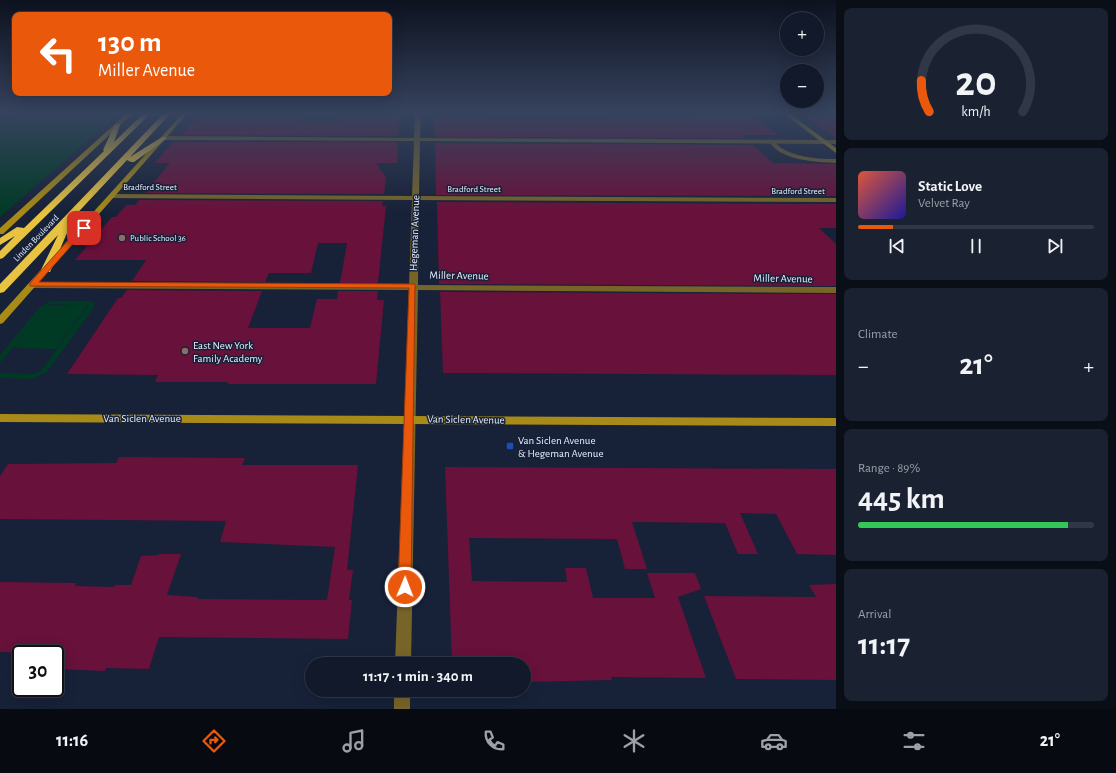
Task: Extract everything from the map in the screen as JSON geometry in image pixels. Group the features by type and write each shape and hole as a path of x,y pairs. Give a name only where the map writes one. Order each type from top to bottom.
{"highway":[{"path":"104,155 108,146"},
{"name":"Linden Boulevard","path":"0,256 113,146"},
{"name":"Linden Boulevard","path":"0,290 137,146"},
{"path":"114,171 152,146"},
{"path":"0,242 49,209"},
{"path":"46,270 72,215"}],"street":[{"path":"0,232 94,146"},
{"path":"0,321 157,146"},
{"name":"Hegeman Avenue","path":"403,657 417,146"},
{"name":"Bradford Street","path":"112,196 836,200"},
{"name":"Miller Avenue","path":"33,285 413,286 836,290"},
{"name":"Van Siclen Avenue","path":"0,418 409,418 836,422"},
{"path":"402,697 402,709"}],"lane":[{"path":"776,146 782,151 790,154 821,161 836,161"}],"green space":[{"path":"0,146 81,146 0,217"},
{"path":"50,301 92,301 95,306 47,372 32,379 0,378 0,373 33,374 41,371 88,306 48,305 87,306 56,349 13,348 47,306 0,363 0,355 39,308"}],"building":[{"path":"169,146 398,146 397,163 376,163 386,177 384,194 145,193 170,163 155,163"},
{"path":"435,146 753,146 773,163 836,164 836,196 436,195"},
{"path":"139,200 383,201 382,206 386,206 378,283 340,283 347,243 318,243 311,273 269,273 265,282 132,281 146,260 75,260 112,217 116,217 126,205 135,205"},
{"path":"437,202 836,204 836,228 819,228 836,244 836,286 439,284"},
{"name":"East New York Family Academy","path":"127,290 262,291 248,328 310,328 317,299 337,299 338,291 378,291 377,300 384,300 376,384 227,384 228,382 155,382 158,375 67,374 118,298 121,298"},
{"path":"440,292 836,294 836,375 443,373"},
{"path":"119,457 245,458 242,465 358,465 347,570 353,570 349,600 352,600 348,639 159,637 149,669 106,668 105,671 64,669 64,645 12,645 12,652 0,652 0,582 76,583 75,586 114,587 115,585 131,585 141,556 181,554 167,595 198,597 198,599 327,600 335,547 220,542 226,521 0,519 0,476 8,464 116,463"},
{"path":"445,467 836,469 836,555 797,554 776,514 740,513 758,554 738,554 725,523 632,522 647,569 625,569 617,539 469,538 472,581 567,582 565,568 586,568 593,598 655,598 647,573 695,573 701,589 678,597 706,678 611,677 612,680 531,682 531,657 452,657"},
{"path":"836,584 836,680 736,679 704,596 816,597 809,585"}],"place":[{"name":"Public School 36","path":"122,238"},
{"name":"East New York Family Academy","path":"185,351"},
{"name":"Van Siclen Avenue & Hegeman Avenue","path":"510,446"}],"route":[{"path":"84,228 33,285 413,286 405,587"}]}
